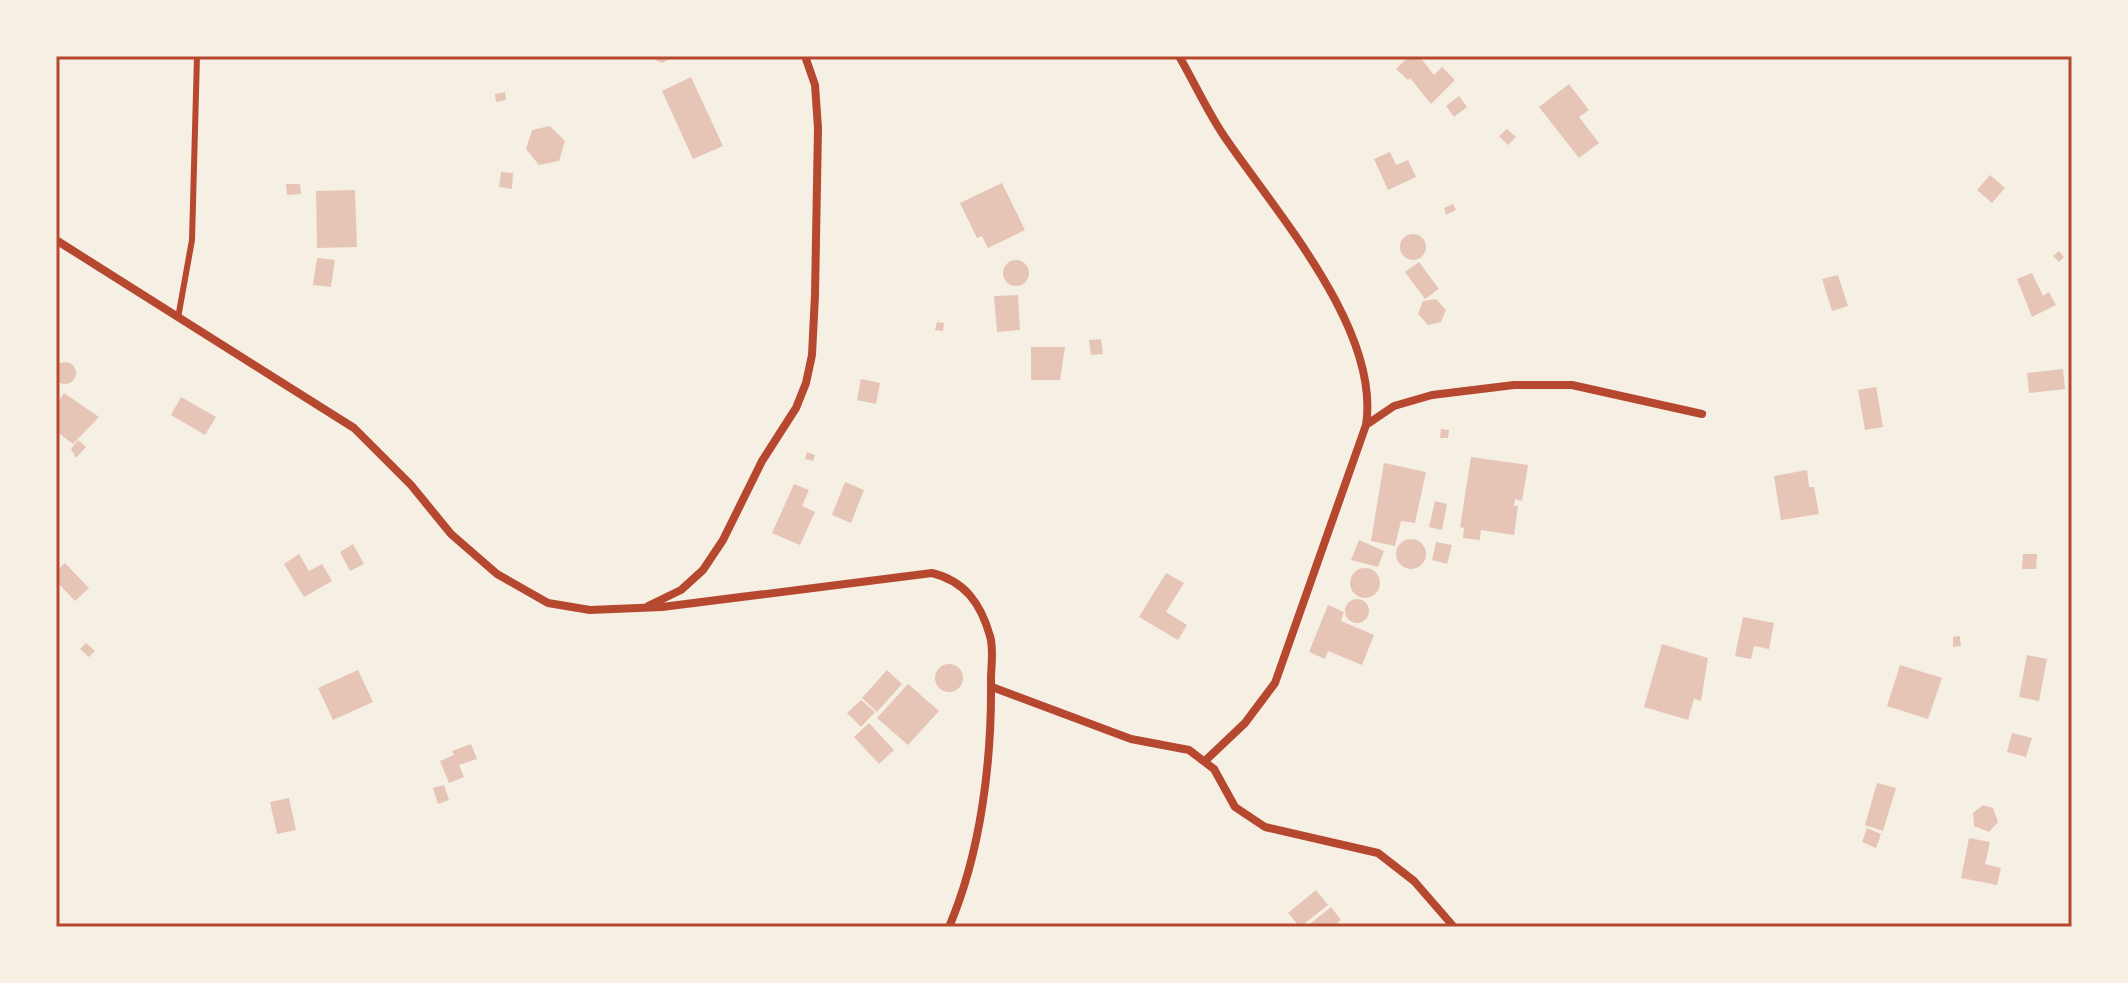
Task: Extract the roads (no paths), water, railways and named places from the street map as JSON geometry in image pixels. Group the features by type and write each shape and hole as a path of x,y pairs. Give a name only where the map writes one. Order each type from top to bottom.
{"street":[{"path":"644,608 681,590 703,570 723,540 762,461 796,408 806,383 812,355 818,128 815,85 805,56"},
{"path":"1179,56 1220,131 1342,310 1355,345 1368,409 1366,425 1275,683 1245,723 1206,760"},
{"path":"56,240 354,428 411,485 451,534 497,574 548,603 590,610 644,608 932,573 964,586 976,602 991,638 990,744 979,816 961,899 949,927"},
{"path":"1366,425 1394,406 1432,395 1514,385 1572,385 1702,414"},
{"path":"992,687 1096,728 1131,739 1189,750 1206,760 1235,807 1251,819 1265,827 1378,853 1414,881 1454,927"}],"lane":[{"path":"178,318 192,240 197,56"}]}
